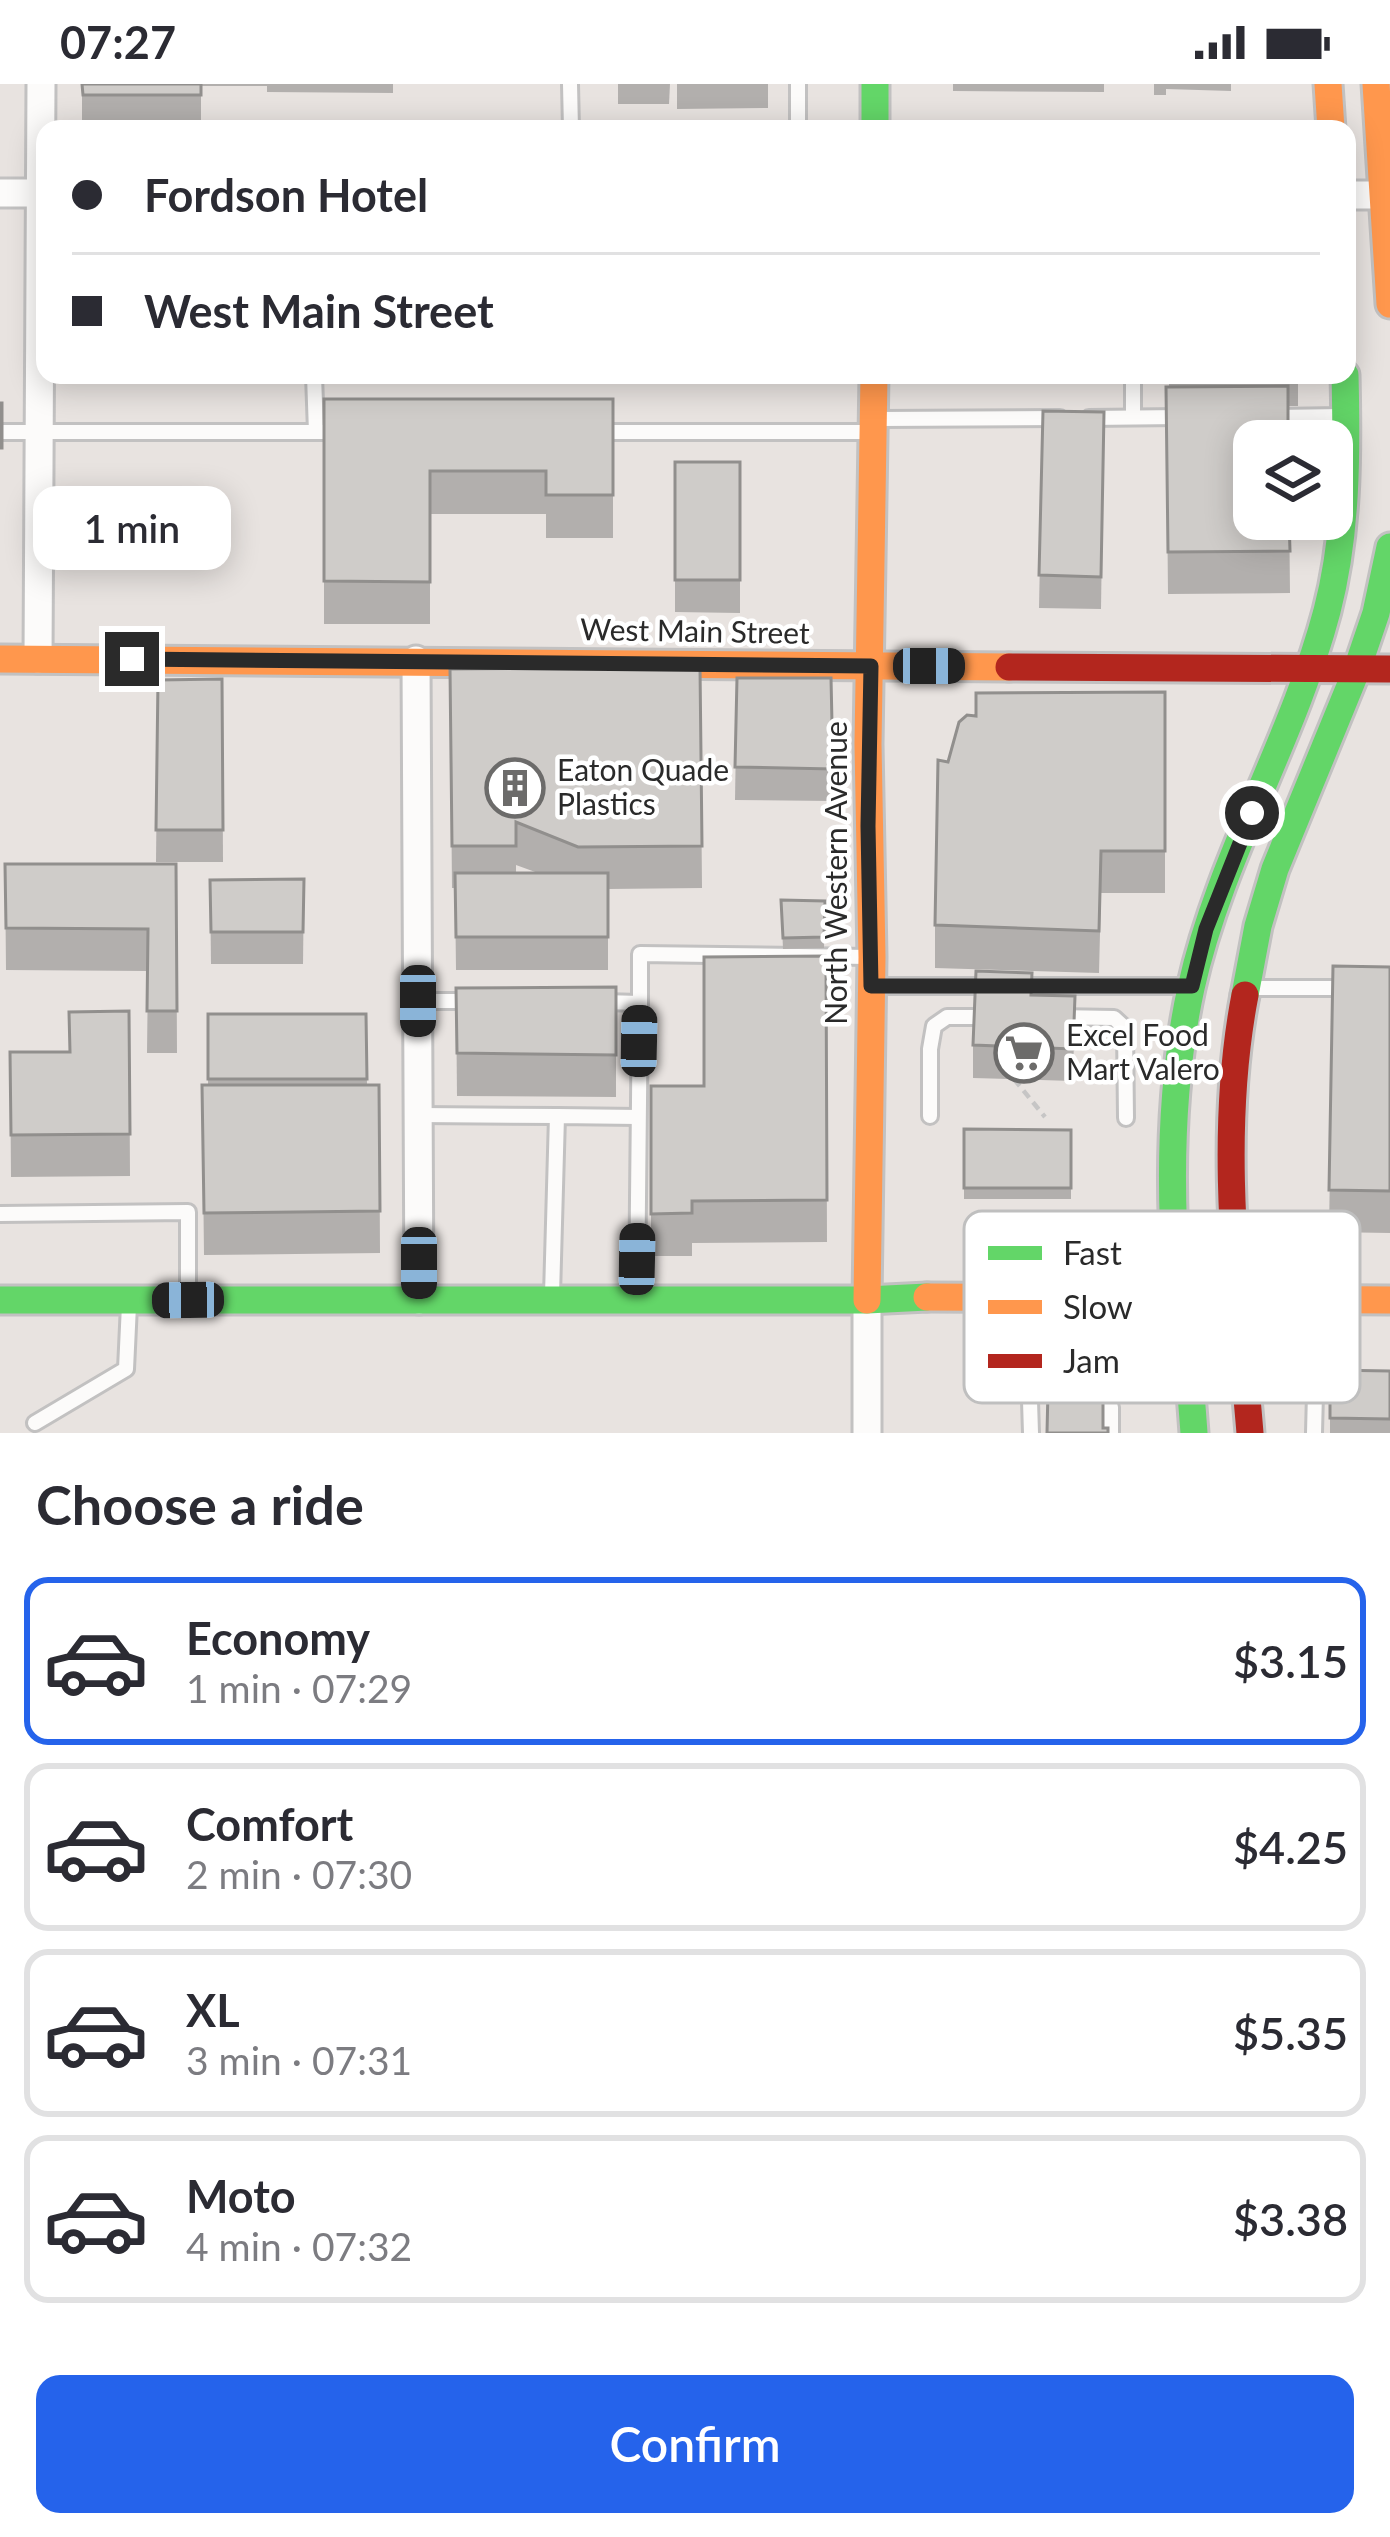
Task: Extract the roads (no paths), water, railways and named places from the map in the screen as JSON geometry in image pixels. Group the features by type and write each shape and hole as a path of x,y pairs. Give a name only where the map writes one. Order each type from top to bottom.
{"main road":[{"path":"875,84 875,120"},
{"path":"1328,84 1330,120"},
{"path":"1376,84 1387,195 1390,304"},
{"name":"North Western Avenue","path":"867,1300 874,384"},
{"path":"1176,1211 1174,1118 1192,986 1206,929 1328,610 1341,534 1345,384"},
{"path":"1233,1211 1232,1090 1258,926 1275,868 1358,669 1390,547"},
{"name":"West Main Street","path":"0,658 1390,669"},
{"path":"0,1300 964,1298"},
{"path":"1360,1300 1390,1300"},
{"path":"1192,1403 1194,1433"},
{"path":"1247,1403 1250,1433"}],"street":[{"path":"41,84 42,120"},
{"path":"0,193 36,193"},
{"path":"1356,195 1387,195"},
{"path":"38,658 39,384"},
{"path":"416,660 419,1300"},
{"path":"867,1300 868,1433"}],"lane":[{"path":"570,84 571,120"},
{"path":"798,84 798,120"},
{"path":"314,384 316,432"},
{"path":"1133,384 1133,417"},
{"path":"1252,417 1347,416"},
{"path":"572,432 1204,417"},
{"path":"0,432 362,432"},
{"path":"637,1300 640,954 872,957"},
{"path":"871,986 1192,986"},
{"path":"1246,988 1366,988"},
{"path":"418,1001 478,1001"},
{"path":"593,1002 640,1003"},
{"path":"930,1116 934,1026 946,1017 1011,1016"},
{"path":"1032,1016 1114,1018 1125,1028 1126,1118"},
{"path":"419,1115 638,1117"},
{"path":"552,1300 557,1116"},
{"path":"0,1214 188,1212 188,1300"},
{"path":"34,1423 127,1370 129,1300"},
{"path":"1360,1379 1370,1379"},
{"path":"1066,1403 1111,1407 1111,1433"},
{"path":"1313,1433 1314,1403"}],"place":[{"name":"Eaton Quade Plastics","path":"515,788"},
{"name":"Excel Food Mart Valero","path":"1024,1053"}]}
